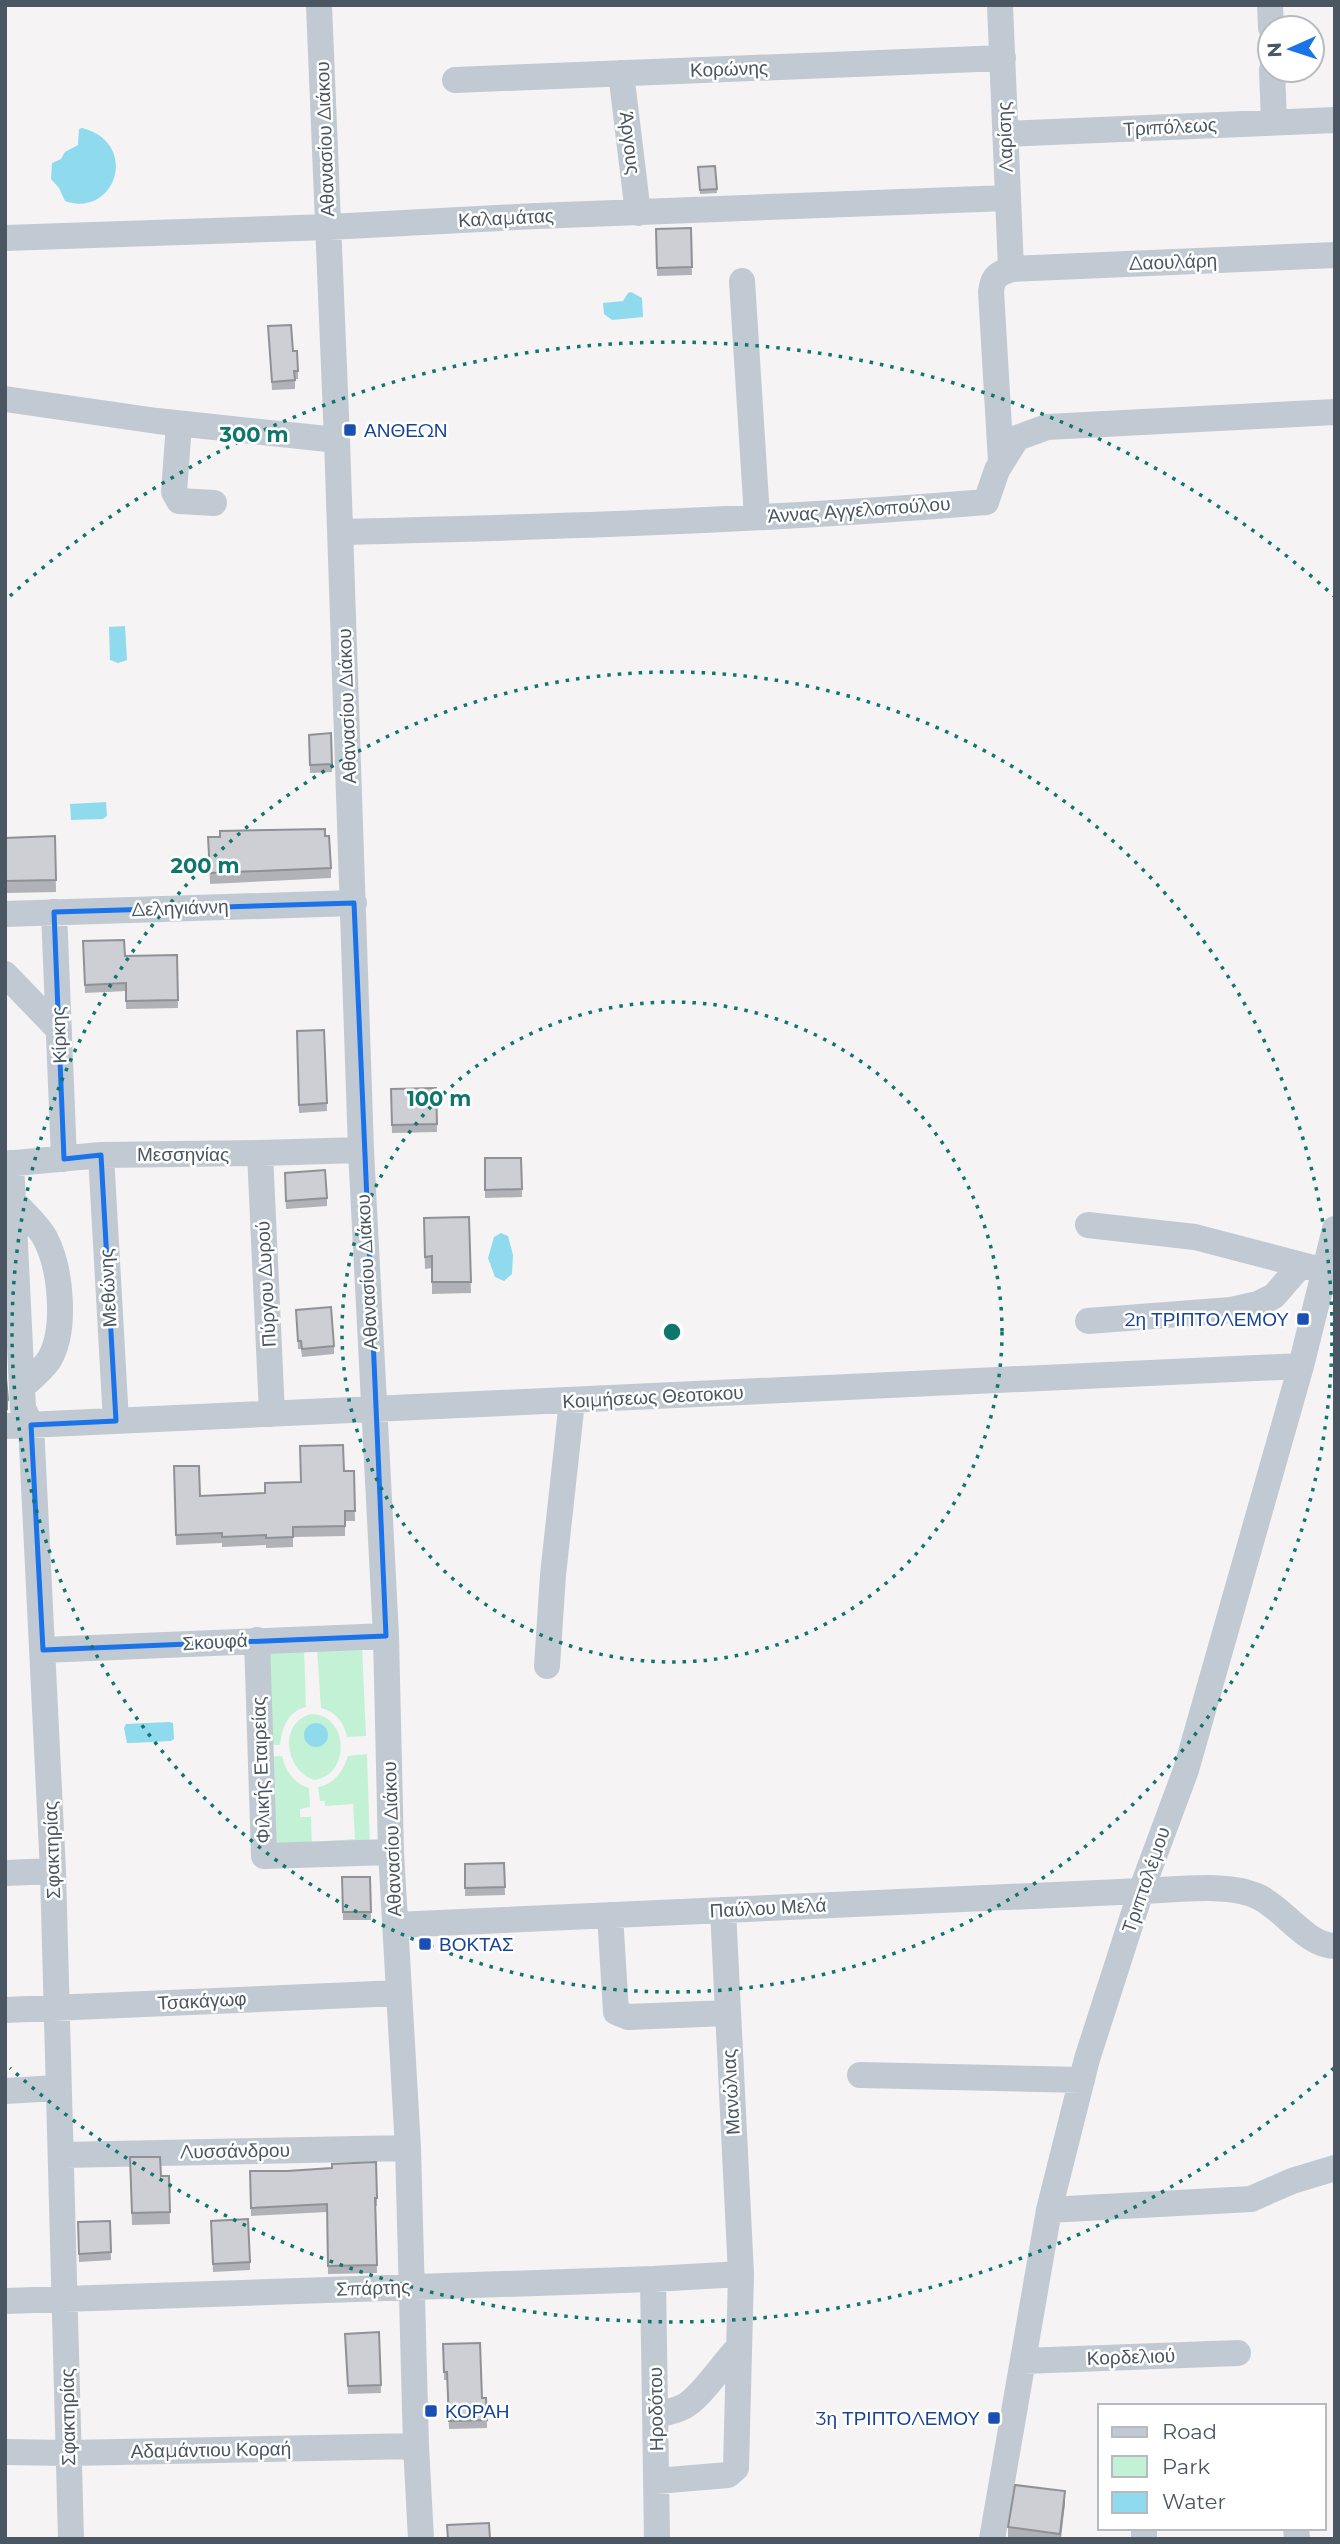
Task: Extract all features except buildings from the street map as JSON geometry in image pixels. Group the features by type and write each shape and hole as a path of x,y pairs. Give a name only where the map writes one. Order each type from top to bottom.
{"street":[{"name":"Αθανασίου Διάκου","path":"319,5 361,1150 386,1636 391,1852 408,2148 421,2539"},
{"name":"Λαρίσης","path":"1000,5 1012,269"},
{"name":"Κορώνης","path":"455,80 1003,58"},
{"name":"Άργους","path":"621,73 638,214"},
{"path":"1273,84 1274,122"},
{"name":"Τριπόλεως","path":"1006,134 1335,120"},
{"name":"Καλαμάτας","path":"5,238 1007,198"},
{"name":"Δαουλάρη","path":"1012,269 1335,255"},
{"path":"1001,462 991,291 993,280 998,274 1012,269"},
{"path":"742,281 757,517"},
{"path":"5,400 179,424 337,440"},
{"name":"Άννας Αγγελοπούλου","path":"340,532 577,526 893,510 986,502 1001,462 1017,438 1047,427 1335,412"},
{"path":"179,424 174,492 176,498 179,501 214,503"},
{"name":"Δεληγιάννη","path":"5,914 354,903"},
{"name":"Κίρκης","path":"54,912 64,1159"},
{"path":"5,974 59,1030"},
{"name":"Μεσσηνίας","path":"8,1163 101,1155 361,1150"},
{"name":"Πύργου Δυρού","path":"260,1153 272,1414"},
{"name":"Μεθώνης","path":"101,1155 116,1421"},
{"name":"Σφακτηρίας","path":"8,1163 13,1201 23,1408 18,1426 43,1650 62,2155 71,2539"},
{"path":"13,1201 44,1237 55,1263 60,1309 57,1342 48,1362 22,1387"},
{"path":"1088,1225 1195,1237 1322,1266"},
{"name":"Τριπτολέμου","path":"992,2539 1049,2210 1082,2080 1141,1891 1186,1770 1301,1366 1322,1266 1335,1229"},
{"path":"1088,1321 1231,1310 1258,1304 1322,1266"},
{"name":"Κοιμήσεως Θεοτοκου","path":"18,1426 1301,1366"},
{"path":"547,1666 553,1575 572,1401"},
{"name":"Σκουφά","path":"43,1650 386,1636"},
{"name":"Φιλικής Εταιρείας","path":"257,1640 264,1856 391,1852"},
{"path":"5,1873 53,1871"},
{"name":"Παύλου Μελά","path":"395,1925 1234,1889 1258,1897 1284,1914 1320,1945 1335,1946"},
{"name":"Μανώλιας","path":"657,2481 728,2475 736,2468 741,2274 723,1910"},
{"path":"610,1915 615,2012 628,2017 727,2014"},
{"name":"Τσακάγωφ","path":"5,2010 399,1993"},
{"path":"860,2075 1082,2080"},
{"path":"5,2091 58,2088"},
{"name":"Λυσσάνδρου","path":"62,2155 408,2148"},
{"path":"1049,2210 1251,2199 1292,2181 1335,2168"},
{"name":"Σπάρτης","path":"5,2301 741,2274"},
{"name":"Ηροδότου","path":"653,2279 657,2539"},
{"path":"656,2415 681,2408 694,2400 739,2347"},
{"name":"Κορδελιού","path":"1023,2361 1238,2353"},
{"name":"Αδαμάντιου Κοραή","path":"5,2452 416,2446"}],"highlighted area":[{"path":"354,903 386,1636 43,1650 31,1425 116,1421 101,1155 64,1159 54,912"}],"green space":[{"path":"362,1647 366,1736 347,1737 338,1718 321,1708 317,1648"},
{"path":"304,1649 306,1707 290,1716 282,1732 280,1745 264,1745 260,1651"},
{"path":"311,1714 324,1717 333,1724 341,1745 334,1768 326,1776 314,1780 304,1775 297,1767 289,1747 293,1727 300,1719"},
{"path":"367,1754 370,1847 327,1841 355,1839 353,1804 325,1806 325,1801 320,1801 318,1787 338,1776 348,1756"},
{"path":"282,1756 291,1776 309,1788 310,1807 300,1809 300,1817 311,1817 312,1850 268,1852 265,1757"}],"water":[{"path":"79,129 100,136 111,148 116,162 114,177 108,190 97,199 83,204 65,201 51,179 52,163 78,145"},
{"path":"631,292 642,298 643,317 612,320 604,314 603,303 623,301"},
{"path":"125,626 127,660 118,663 110,660 109,627"},
{"path":"106,802 107,816 103,819 71,820 70,804"},
{"path":"501,1233 508,1236 513,1255 512,1274 504,1281 495,1277 488,1258 494,1237"},
{"path":"173,1723 174,1739 171,1741 127,1743 124,1728 126,1724"},
{"path":"316,1723 325,1726 328,1735 325,1744 316,1747 307,1744 304,1735 307,1726"}],"place":[{"name":"ΑΝΘΕΩΝ","path":"350,430"},
{"name":"2η ΤΡΙΠΤΟΛΕΜΟΥ","path":"1303,1319"},
{"name":"ΒΟΚΤΑΣ","path":"425,1944"},
{"name":"ΚΟΡΑΗ","path":"431,2411"},
{"name":"3η ΤΡΙΠΤΟΛΕΜΟΥ","path":"994,2418"}]}
